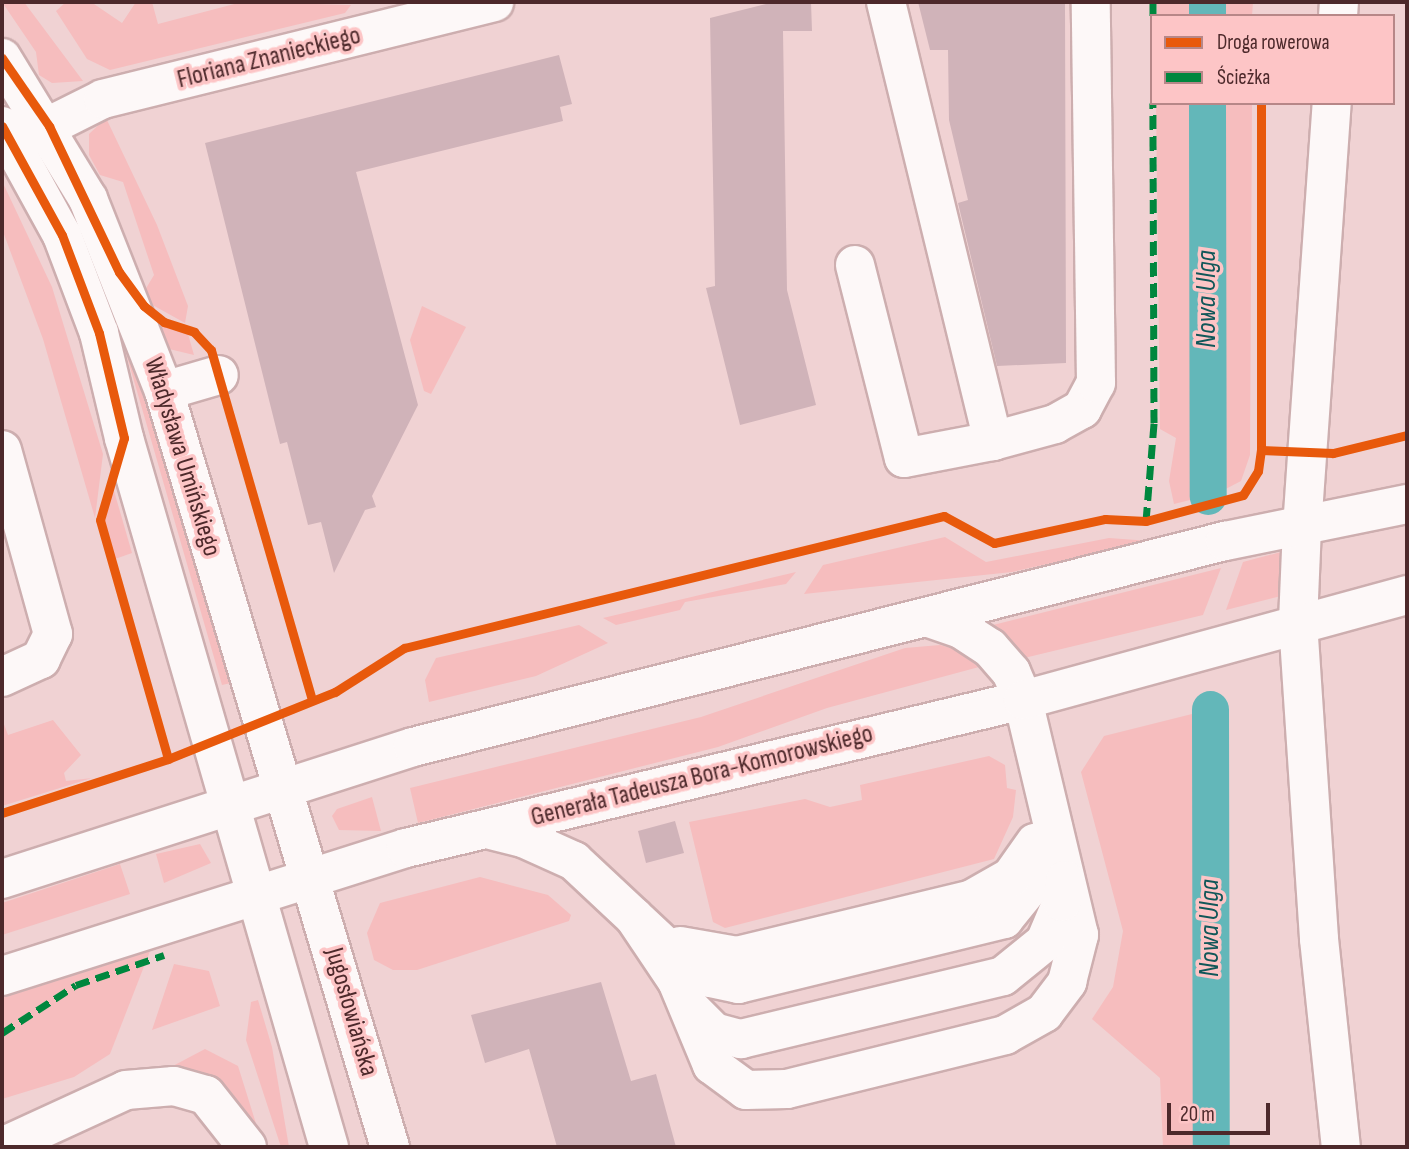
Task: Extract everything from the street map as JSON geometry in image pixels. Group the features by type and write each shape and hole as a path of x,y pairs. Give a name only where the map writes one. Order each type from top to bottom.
{"street":[{"name":"Floriana Znanieckiego","path":"48,126 103,99 494,2"},
{"path":"886,2 993,441"},
{"path":"855,265 904,458 993,441 1055,424 1082,409 1096,383 1091,2"},
{"name":"Władysława Umińskiego","path":"2,58 48,126 88,199 164,391 280,787 311,878"},
{"path":"1332,105 1302,528 1298,622 1318,939 1341,1147"},
{"name":"Władysława Umińskiego","path":"2,126 62,235 99,333 124,438 254,895"},
{"path":"164,391 219,375"},
{"path":"2,450 53,634 41,659 2,677"},
{"path":"2,879 230,803 413,747 1225,541 1302,528 1407,504"},
{"name":"Generała Tadeusza Bora-Komorowskiego","path":"2,976 254,895 485,829 1023,700 1298,622 1407,595"},
{"path":"634,917 662,955 712,1065 732,1083 762,1092 1016,1031 1044,1013 1075,965 1079,935 1065,866 1023,700 1011,672 990,648 961,629 927,617"},
{"path":"485,829 523,838 574,861 698,973 722,982 761,982 1004,919 1043,871 1051,812"},
{"path":"687,1005 714,1032 741,1039 1003,976 1031,957 1056,922 1065,866"},
{"name":"Jugosłowiańska","path":"311,878 390,1147"},
{"path":"254,895 329,1147"},
{"path":"2,1147 126,1090 174,1086 206,1095 247,1147"}],"shaded area":[{"path":"2,2 24,2 83,81 52,83 39,75 36,52"},
{"path":"66,2 91,2 122,23 136,2 152,2 158,24 242,2 351,5 345,13 110,70 87,59 56,11"},
{"path":"1157,2 1195,2 1195,14 1157,14"},
{"path":"1218,2 1253,2 1252,14 1218,14"},
{"path":"1156,105 1195,105 1198,498 1174,504 1169,481 1176,438 1160,429"},
{"path":"1217,105 1252,105 1250,455 1241,481 1218,493"},
{"path":"106,118 157,225 188,306 185,323 149,303 145,290 154,275 123,182 100,175 89,155 89,134"},
{"path":"2,181 52,287 103,454 95,518 43,339 2,229"},
{"path":"80,222 110,275 231,683 222,685 119,329"},
{"path":"422,306 466,327 431,394 424,391 410,340"},
{"path":"150,320 188,334 194,355 165,348"},
{"path":"112,484 132,553 115,559 105,522"},
{"path":"945,537 986,562 1109,538 1150,541 1012,572 804,594 823,565"},
{"path":"1281,552 1281,596 1226,610 1243,562"},
{"path":"1221,568 1203,615 1020,659 989,626"},
{"path":"796,572 786,584 685,602 680,610 616,625 603,618"},
{"path":"579,625 608,643 536,676 429,702 425,680 436,658"},
{"path":"940,645 958,650 979,667 827,708 718,747 418,823 410,788 701,717 905,648"},
{"path":"1200,712 1202,1147 1163,1147 1160,1078 1092,1019 1113,987 1123,931 1081,772 1104,736"},
{"path":"2,719 8,735 53,720 81,755 64,773 66,781 92,778 2,806"},
{"path":"989,756 1005,765 1007,788 1016,790 1013,817 994,859 725,928 713,922 689,822 805,799 830,807 862,800 860,785"},
{"path":"372,797 381,831 339,830 332,816 337,809"},
{"path":"200,844 211,863 164,883 156,854"},
{"path":"120,864 130,894 2,935 2,903"},
{"path":"480,877 548,895 571,915 569,921 417,970 393,970 374,960 367,933 380,903"},
{"path":"150,951 110,1054 74,1077 2,1099 2,998"},
{"path":"174,964 209,971 220,1006 152,1030"},
{"path":"258,1000 272,1047 289,1147 281,1147 246,1040 251,1002"},
{"path":"205,1049 238,1066 258,1130 169,1068"}],"building":[{"path":"774,2 811,2 812,31 783,31 787,290 816,405 740,425 706,288 715,286 710,18"},
{"path":"918,2 1065,2 1066,363 997,366 958,203 968,200 949,120 948,50 930,50"},
{"path":"559,55 572,104 560,107 563,121 356,172 418,405 372,496 376,507 365,510 334,573 321,522 308,525 287,442 280,444 205,143"},
{"path":"675,821 684,853 646,863 638,831"},
{"path":"601,982 631,1081 656,1074 676,1147 557,1147 529,1049 485,1063 471,1015"}],"waterway":[{"name":"Nowa Ulga","path":"1207,2 1207,14"},
{"name":"Nowa Ulga","path":"1207,105 1208,496"},
{"name":"Nowa Ulga","path":"1210,709 1211,1147"}],"marked path":[{"path":"1153,2 1153,14"},
{"path":"1146,521 1154,423 1153,105"},
{"path":"2,1033 76,985 164,955"}],"cycle path":[{"path":"2,58 49,126 119,272 144,306 164,322 194,332 211,350 312,700"},
{"path":"1261,105 1261,450"},
{"path":"2,126 62,235 99,333 124,438 100,520 168,759"},
{"path":"2,813 168,759 335,692 404,648 944,516 994,543 1105,519 1146,521 1243,495 1258,471 1261,450 1333,453 1407,435"}]}
